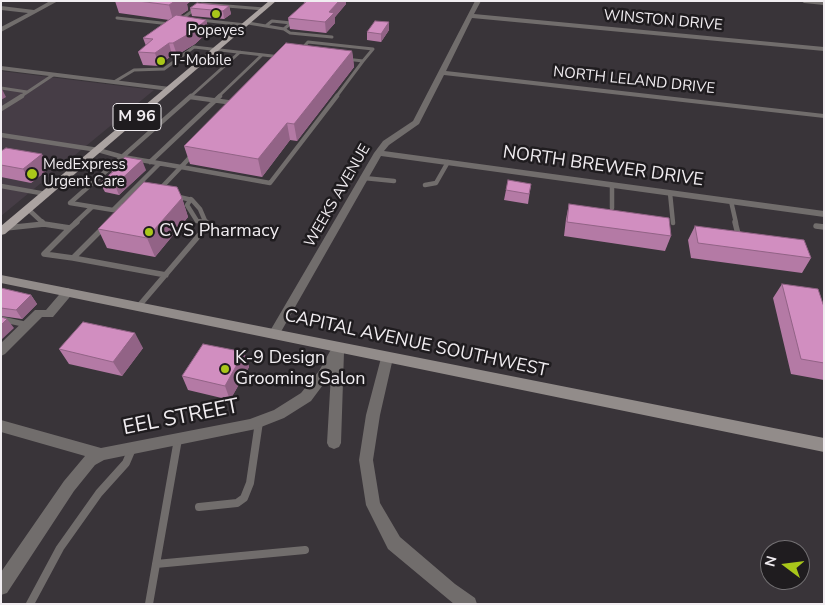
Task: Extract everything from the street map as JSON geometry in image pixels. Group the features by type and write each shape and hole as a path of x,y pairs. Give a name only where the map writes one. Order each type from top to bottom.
{"main road":[{"name":"M 96","path":"3,230 273,1"},
{"name":"CAPITAL AVENUE SOUTHWEST","path":"3,281 68,292 824,445"}],"street":[{"path":"1,30 55,1"},
{"name":"WEEKS AVENUE","path":"274,334 378,153 386,143 416,122 478,1"},
{"path":"804,1 824,3"},
{"path":"1,8 35,12"},
{"name":"WINSTON DRIVE","path":"471,16 824,49"},
{"path":"1,68 170,90"},
{"name":"NORTH LELAND DRIVE","path":"441,73 824,116"},
{"name":"NORTH BREWER DRIVE","path":"378,153 824,214"},
{"path":"1,351 39,313 49,314 68,292"},
{"path":"334,444 338,347"},
{"name":"EEL STREET","path":"1,426 101,454 260,422 279,414 306,397 324,375 338,347"},
{"path":"387,358 372,415 366,460 373,505 394,543 449,590 469,604"},
{"path":"1,587 69,486 90,460 101,454"}],"lane":[{"path":"117,18 175,24 203,2 264,9"},
{"path":"245,8 251,2"},
{"path":"183,18 267,25"},
{"path":"284,29 291,23 272,21 264,27 284,29 290,33 332,38"},
{"path":"194,27 237,32"},
{"path":"1,135 98,150 159,164 270,182 373,49 308,42 296,54 306,55"},
{"path":"114,82 134,70 164,70 194,47 286,56 278,64"},
{"path":"130,203 113,210 70,203 240,52"},
{"path":"150,162 262,55"},
{"path":"344,59 364,61"},
{"path":"1,109 53,75"},
{"path":"1,88 27,92"},
{"path":"190,97 239,104 232,111"},
{"path":"138,306 207,226 200,209 190,199 156,193 200,146"},
{"path":"426,185 436,183 448,162"},
{"path":"113,210 159,164"},
{"path":"364,178 394,181"},
{"path":"612,185 612,208"},
{"path":"1,186 46,194"},
{"path":"670,192 673,223"},
{"path":"190,199 187,205 197,221 206,222"},
{"path":"731,201 738,238"},
{"path":"92,207 44,254 166,275"},
{"path":"28,209 44,224"},
{"path":"113,210 114,217"},
{"path":"3,230 44,224 70,228"},
{"path":"73,258 108,224"},
{"path":"816,226 824,227"},
{"path":"1,319 28,325"},
{"path":"199,507 237,504 244,498 250,482 260,422"},
{"path":"149,604 178,439"},
{"path":"30,604 60,548 99,493 126,463 133,448"},
{"path":"156,564 305,550"}],"shaded area":[{"path":"1,71 154,90 1,216"}],"building":[{"path":"138,1 175,1 169,5"},
{"path":"307,1 339,1 329,12 334,13 325,22 288,18"},
{"path":"197,3 229,6 223,11 190,8"},
{"path":"176,15 206,20 192,32 173,43 169,43 155,53 138,52 153,39 143,38"},
{"path":"375,21 389,22 381,34 367,32"},
{"path":"286,43 352,51 294,124 287,123 258,159 184,146"},
{"path":"6,148 42,154 23,169 1,165 1,151"},
{"path":"125,157 142,160 115,185 100,183 115,170 111,169"},
{"path":"508,180 531,184 529,194 506,190"},
{"path":"144,182 177,187 182,198 147,238 98,229"},
{"path":"569,204 669,218 671,236 567,222"},
{"path":"695,226 804,240 811,258 698,243"},
{"path":"782,284 818,289 824,307 824,363 801,359"},
{"path":"1,288 31,295 16,310 1,308"},
{"path":"1,317 7,319 1,325"},
{"path":"83,322 135,333 113,362 59,349"},
{"path":"203,344 244,352 225,386 182,376"}],"place":[{"name":"Popeyes","path":"216,14"},
{"name":"T-Mobile","path":"161,61"},
{"name":"MedExpress Urgent Care","path":"32,174"},
{"name":"CVS Pharmacy","path":"149,232"},
{"name":"K-9 Design Grooming Salon","path":"225,369"}]}
